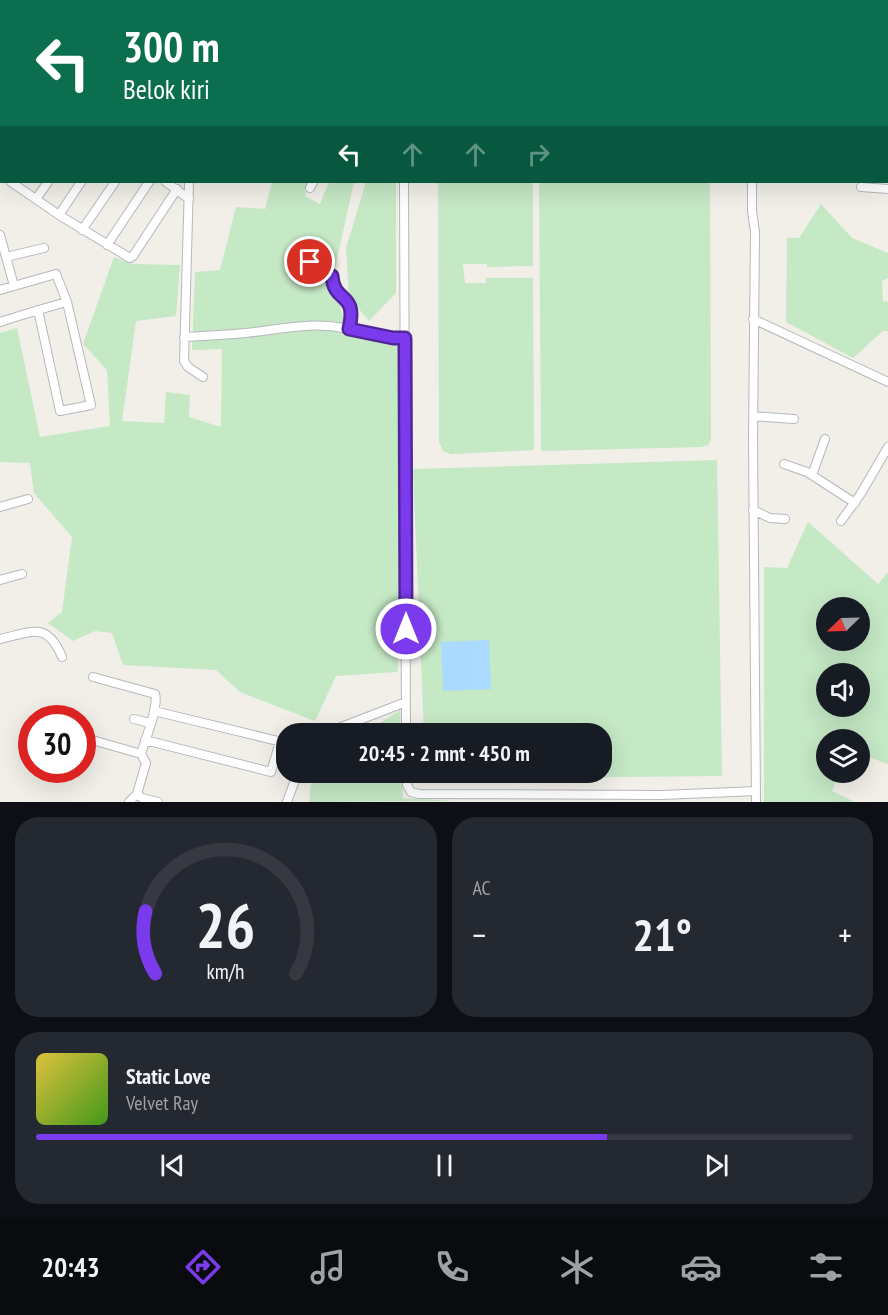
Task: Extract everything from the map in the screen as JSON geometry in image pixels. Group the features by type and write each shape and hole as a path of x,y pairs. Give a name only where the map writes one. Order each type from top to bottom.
{"street":[{"path":"14,183 59,215 128,258 132,257 177,189"},
{"path":"36,199 47,183"},
{"path":"59,215 80,183"},
{"path":"82,230 113,183"},
{"path":"107,245 148,183"},
{"path":"168,183 189,199"},
{"path":"189,183 184,361 188,367 203,377"},
{"path":"404,183 406,723"},
{"path":"752,183 755,232 753,510 756,802"},
{"path":"861,188 888,189"},
{"path":"0,235 14,286"},
{"path":"6,257 44,248"},
{"path":"310,262 332,276 335,289 348,301 351,313 349,329"},
{"path":"0,290 56,274 67,302 91,405 60,411 38,310"},
{"path":"0,322 67,302"},
{"path":"753,319 888,382"},
{"path":"184,337 326,325 393,338 405,338"},
{"path":"753,416 794,419"},
{"path":"812,475 825,439"},
{"path":"841,521 855,503 888,447"},
{"path":"784,464 812,475 855,503"},
{"path":"0,507 28,499"},
{"path":"753,510 770,518 785,519"},
{"path":"0,580 22,574"},
{"path":"0,639 31,632 45,633 57,644 62,657"},
{"path":"93,677 153,692 156,698 154,711 141,754"},
{"path":"352,723 406,702"},
{"path":"154,711 276,741"},
{"path":"134,719 150,723"},
{"path":"145,740 271,772 276,760"},
{"path":"96,741 141,754 146,763 138,794 129,802"},
{"path":"287,802 294,783"},
{"path":"407,783 411,792 419,794 662,795 756,791"},
{"path":"521,802 525,793"},
{"path":"138,794 142,798 158,802"},
{"path":"470,802 482,794"},
{"path":"657,802 662,795"}],"green space":[{"path":"272,183 310,183 305,196 320,204 329,183 354,183 333,277 345,325 377,337 401,340 398,672 336,676 315,721 240,692 216,670 123,665 112,633 95,631 73,641 48,623 62,612 72,537 34,493 30,463 0,462 0,333 17,328 40,437 110,426 107,370 83,344 114,257 133,264 180,265 176,316 136,321 122,421 164,423 166,392 190,395 189,417 221,427 222,349 192,350 195,272 220,270 236,207 265,209"},
{"path":"366,183 396,183 396,293 369,321 349,297 346,248"},
{"path":"438,183 533,183 533,266 487,267 487,264 463,264 465,283 486,283 486,278 533,278 534,450 451,454 443,451 439,442"},
{"path":"539,183 710,183 711,438 709,445 541,451"},
{"path":"821,204 852,238 888,253 888,278 882,281 883,301 888,302 888,331 883,331 853,358 786,322 787,238 799,238"},
{"path":"717,460 722,776 612,777 612,723 424,723 413,469"},
{"path":"808,522 878,584 888,572 888,764 870,758 870,729 816,729 816,783 835,783 832,791 852,802 764,802 764,567 787,568"},
{"path":"400,710 401,723 380,723"},
{"path":"311,783 402,783 403,798 455,801 309,802"}],"water":[{"path":"489,640 491,689 443,691 441,642"}],"route":[{"path":"310,262 332,276 335,289 348,301 351,307 349,329 393,338 405,338 406,629"}]}
